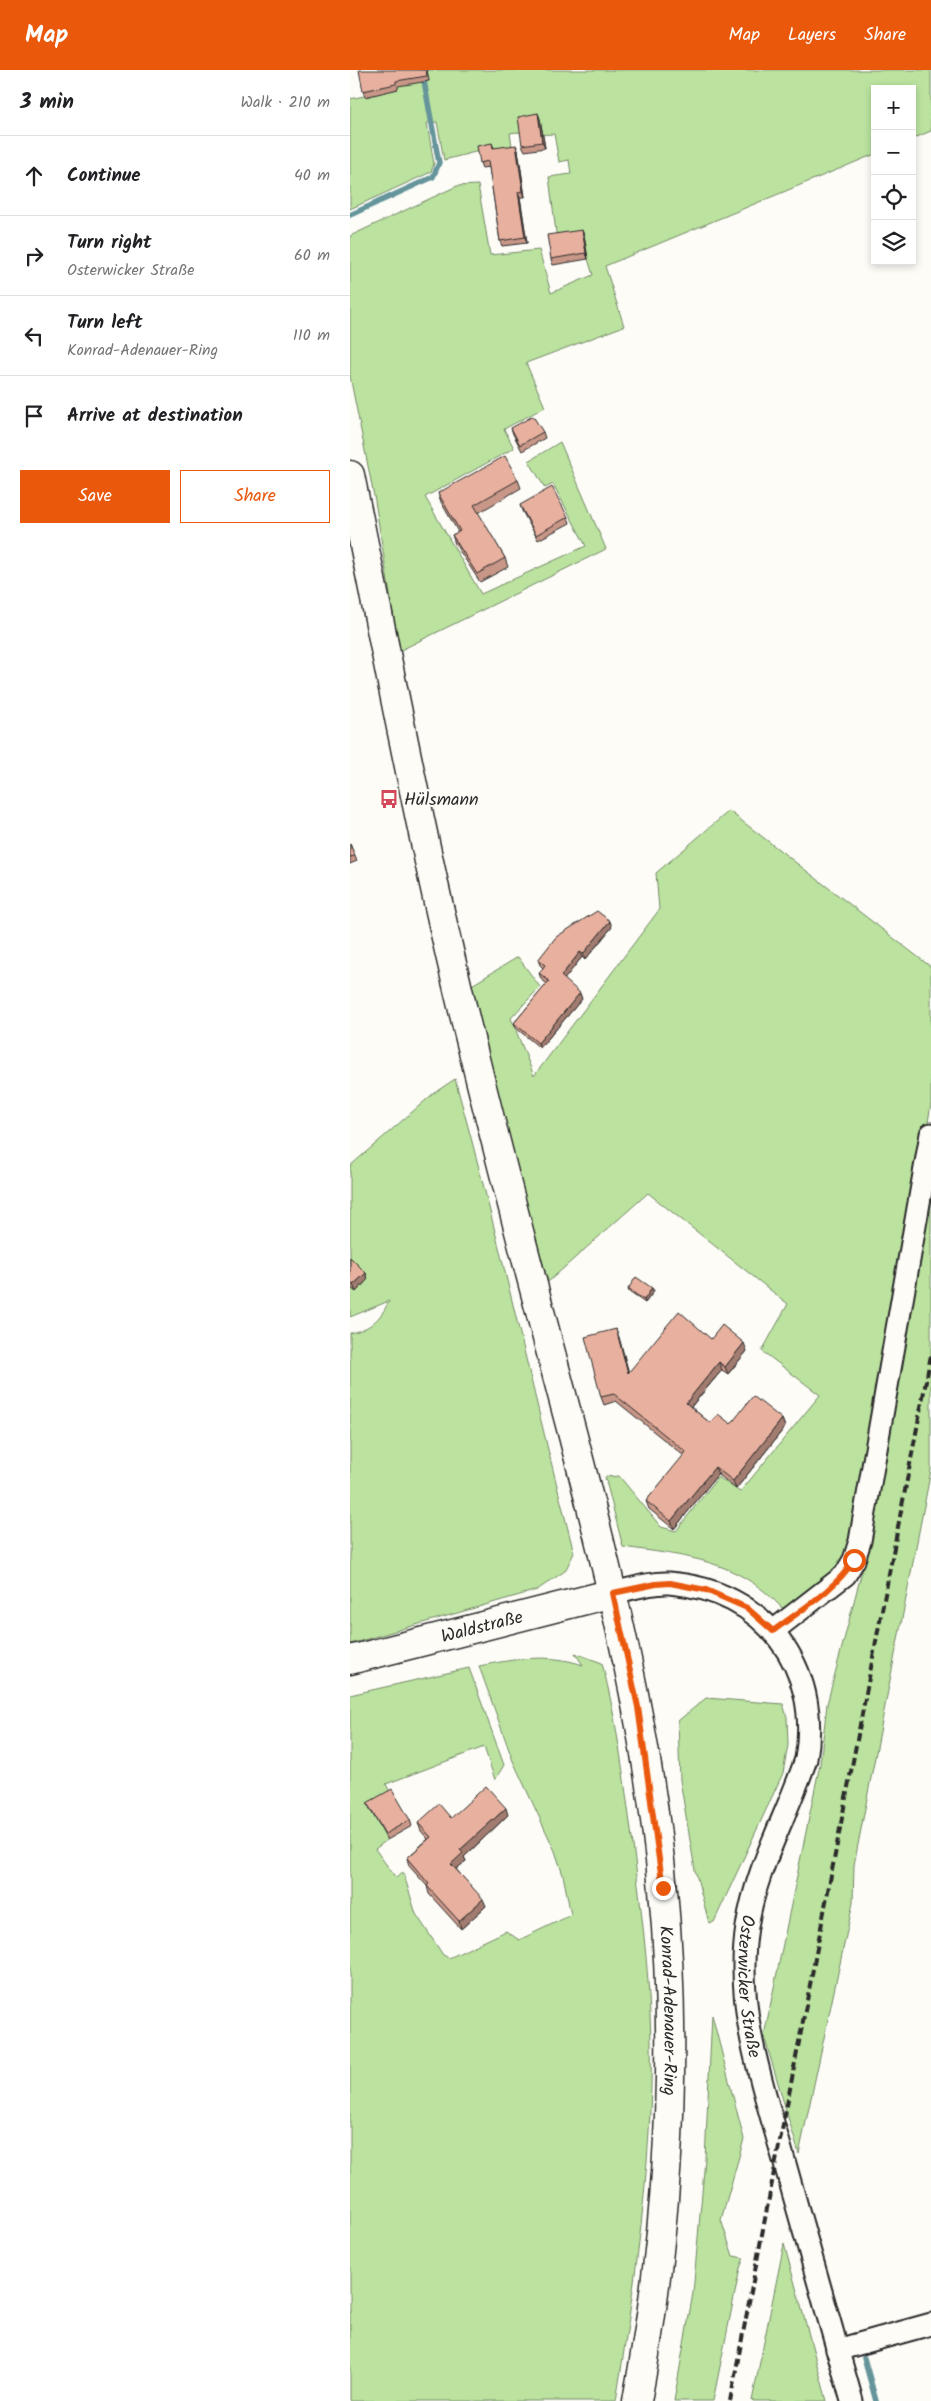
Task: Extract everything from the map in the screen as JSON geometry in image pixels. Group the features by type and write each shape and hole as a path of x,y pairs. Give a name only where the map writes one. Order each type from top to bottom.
{"main road":[{"name":"Konrad-Adenauer-Ring","path":"350,475 442,923 477,1067 613,1593 638,1707 652,1800 663,1888 670,1994 672,2084 664,2206 646,2348 637,2401"},
{"name":"Waldstraße","path":"350,1660 613,1593"}],"street":[{"path":"773,1631 845,1574 854,1560 860,1541 931,1134"},
{"name":"Osterwicker Straße","path":"613,1593 670,1583 706,1590 747,1608 773,1631 789,1653 800,1677 808,1712 808,1744 799,1779 759,1875 752,1901 744,1953 745,1995 750,2032 764,2088 852,2401"},
{"path":"837,2350 931,2324"}],"green space":[{"path":"394,70 429,81 427,70 931,70 931,131 916,137 916,85 871,85 871,156 605,266 624,326 526,363 545,407 504,429 514,448 425,497 481,594 586,546 553,484 545,488 529,461 560,442 606,549 399,651 375,501 350,376 350,236 457,186 478,185 490,255 539,250 551,293 593,275 588,259 557,240 549,177 571,174 569,160 559,162 554,134 510,133 512,146 479,151 444,160 437,122 427,123 434,164 431,172 350,209 350,99 398,89"},
{"path":"729,811 931,967 931,1104 898,1304 854,1539 839,1569 800,1602 782,1608 747,1579 709,1562 668,1553 623,1547 605,1477 619,1476 661,1527 676,1531 718,1477 740,1492 820,1395 762,1351 788,1304 648,1193 548,1282 467,988 518,957 540,987 511,1018 534,1076 659,910 656,873"},
{"path":"455,1079 574,1553 565,1571 537,1590 350,1644 350,1333 374,1323 389,1301 350,1317 350,1287 356,1292 350,1262 350,1166 434,1093"},
{"path":"931,1201 931,1470 854,1865 853,1903 799,2154 764,2036 820,1764 827,1704 871,1537 875,1473"},
{"path":"575,1653 602,1663 612,1706 632,1838 649,1993 651,2086 647,2165 634,2284 616,2401 350,2401 350,1695 469,1668 504,1765 495,1780 484,1747 386,1784 392,1796 370,1809 387,1840 375,1849 396,1878 403,1872 416,1914 443,1955 449,1958 506,1931 519,1940 571,1915 563,1875 555,1851 513,1761 479,1666 531,1658 557,1659 583,1665"},
{"path":"706,1698 783,1704 787,1717 788,1745 783,1773 714,1922 709,1923 695,1870 680,1780 678,1721"},
{"path":"712,2015 744,2139 721,2220 733,2256 744,2258 740,2268 713,2401 674,2401 693,2293 705,2159"},
{"path":"784,2244 827,2401 752,2401"}],"building":[{"path":"359,70 426,70 427,76 396,81 396,84 363,91"},
{"path":"538,113 542,142 522,145 518,117"},
{"path":"492,143 493,148 516,145 523,191 518,192 525,237 500,241 488,161 480,163 477,146"},
{"path":"582,230 586,253 551,259 547,235"},
{"path":"533,416 543,432 520,445 511,428"},
{"path":"505,456 518,480 474,505 505,558 477,574 452,535 460,531 438,493"},
{"path":"552,487 568,517 536,535 520,505"},
{"path":"350,844 355,856 350,857"},
{"path":"597,911 610,921 583,954 580,952 561,976 580,993 538,1043 514,1023 549,981 539,973 545,965 538,960 556,937"},
{"path":"350,1257 366,1273 353,1285 350,1282"},
{"path":"636,1277 652,1288 644,1300 628,1289"},
{"path":"679,1311 711,1339 722,1325 744,1343 725,1367 719,1362 686,1403 710,1423 718,1414 731,1424 753,1396 782,1419 733,1481 715,1467 671,1521 646,1501 686,1452 614,1394 601,1397 585,1337 616,1329 628,1373"},
{"path":"486,1786 506,1808 460,1850 463,1853 451,1864 483,1899 459,1921 427,1886 429,1884 407,1858 431,1837 418,1823 439,1804 451,1818"},
{"path":"392,1789 410,1820 385,1834 367,1803"}],"waterway":[{"path":"350,215 433,177 439,163 422,70"},
{"path":"864,2358 876,2401"}],"railway":[{"path":"730,2401 931,1355"}],"place":[{"name":"Hülsmann","path":"389,799"}],"route":[{"path":"663,1888 638,1707 613,1593 670,1583 706,1590 734,1600 760,1618 773,1631 828,1590 845,1574 854,1560"}]}
